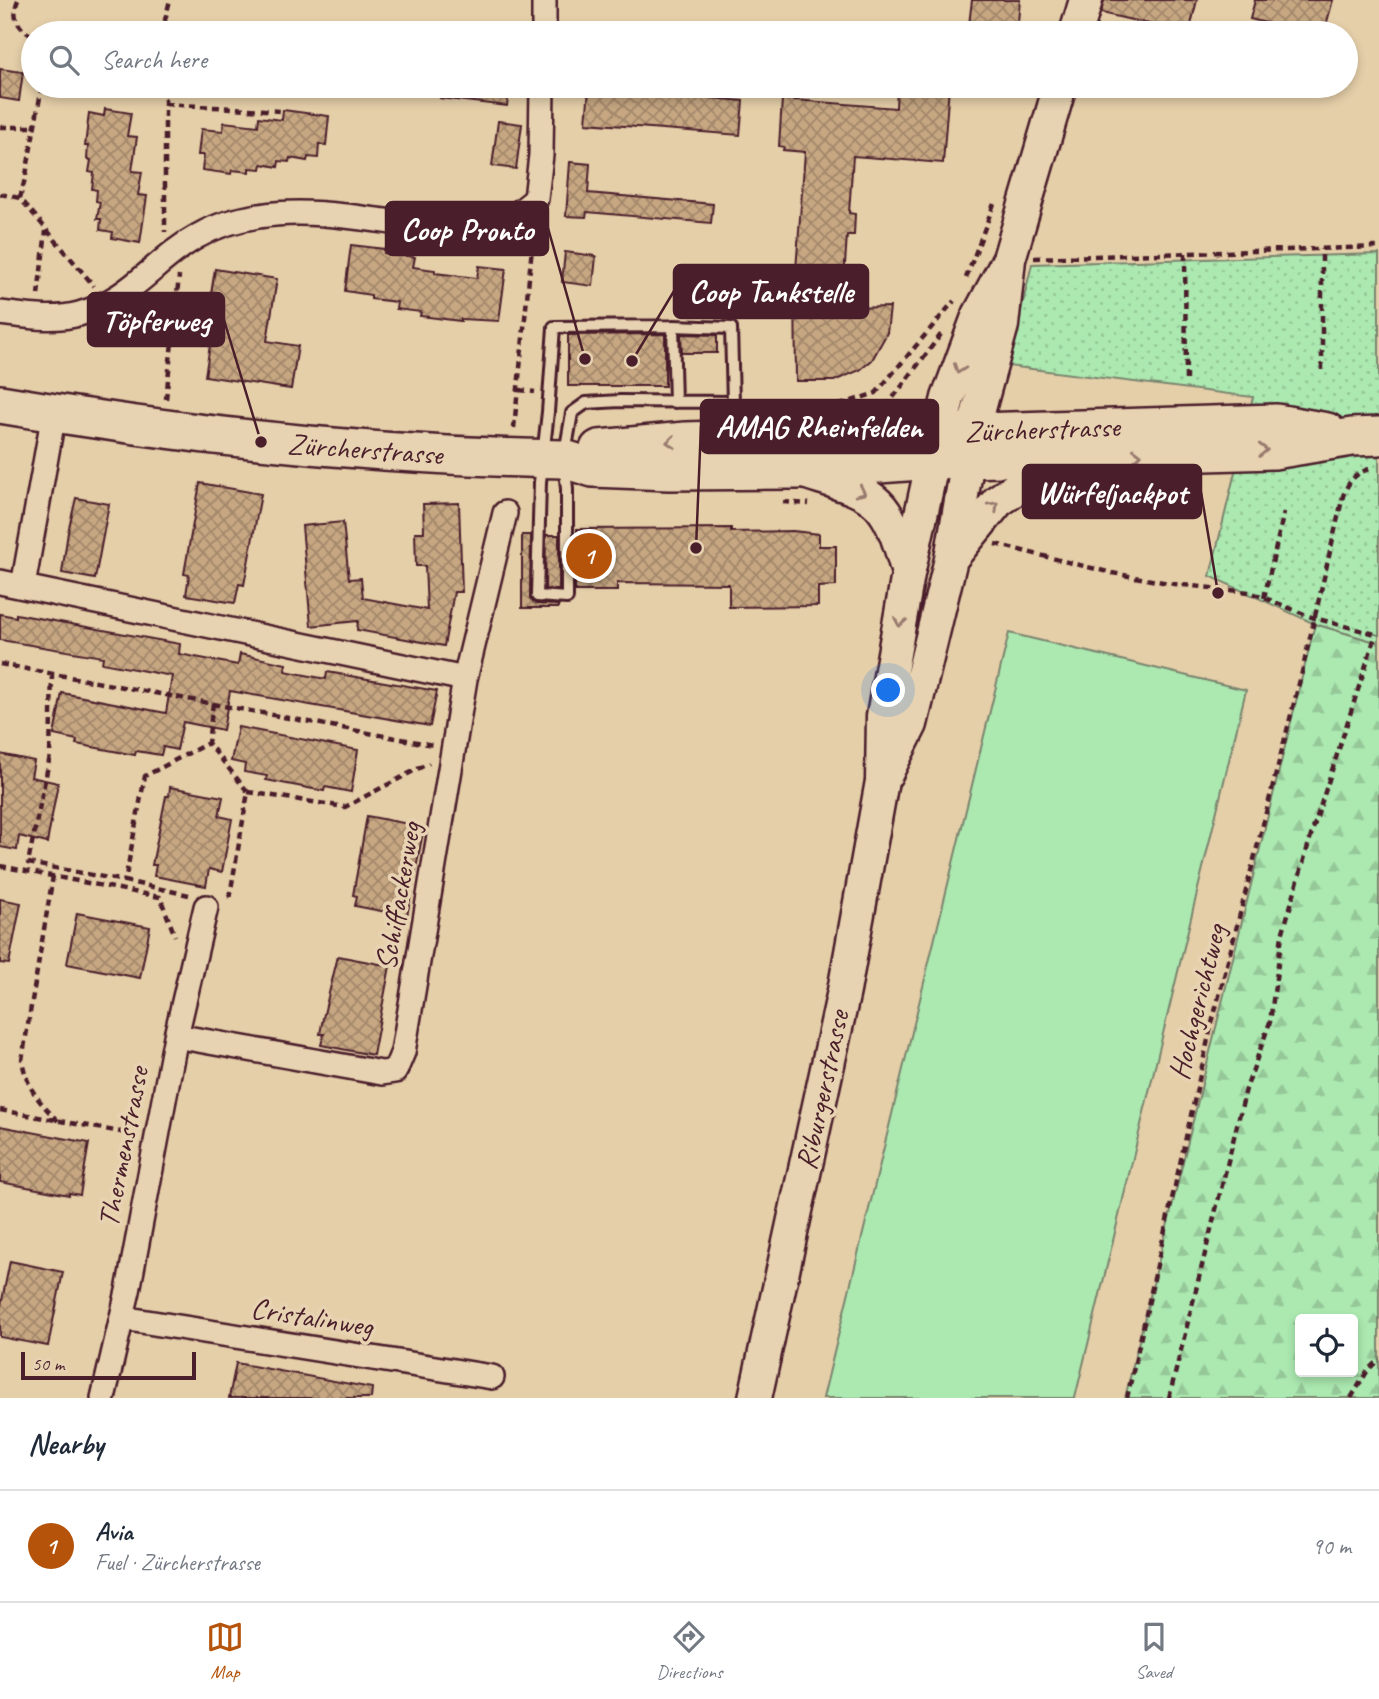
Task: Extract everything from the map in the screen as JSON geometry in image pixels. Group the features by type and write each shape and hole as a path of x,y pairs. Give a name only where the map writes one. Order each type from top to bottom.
{"main road":[{"path":"1080,21 1086,0"},
{"name":"Riburgerstrasse","path":"755,1398 844,991 882,781 883,716 908,574 953,445 1002,325 1009,259 1056,98"},
{"name":"Zürcherstrasse","path":"0,404 162,430 261,442 361,450 553,459 593,468 669,471 797,470 953,445 1276,423 1365,436"},
{"name":"Zürcherstrasse","path":"553,459 590,450 686,441 953,445 1080,457 1274,450 1365,436"},
{"name":"Riburgerstrasse","path":"882,781 911,724 951,559 953,445"},
{"path":"951,559 998,501 1027,481 1080,457"},
{"name":"Riburgerstrasse","path":"797,470 861,491 878,502 891,519 908,574"}],"street":[{"path":"544,0 544,21"},
{"path":"0,313 51,318 77,314 108,303 127,292 197,237 225,223 280,213 457,230 483,230 509,220 536,199 541,155 542,98"},
{"path":"23,586 54,413"},
{"name":"Schiffackerweg","path":"176,1036 382,1073 395,1071 403,1052 465,679 505,513"},
{"path":"0,582 465,679"},
{"name":"Thermenstrasse","path":"103,1398 122,1318 176,1036 206,907"},
{"name":"Cristalinweg","path":"122,1318 492,1377"}],"lane":[{"path":"673,326 675,402"},
{"path":"675,402 586,403 572,413 553,459 567,489 567,598 537,596 553,459 548,412 554,327 731,328 733,402 675,402"}],"path":[{"path":"18,0 14,8 15,20 21,27"},
{"path":"165,21 170,0"},
{"path":"20,198 39,98"},
{"path":"165,104 281,111"},
{"path":"0,127 33,127"},
{"path":"0,194 20,198 108,303"},
{"path":"964,283 997,197"},
{"path":"500,457 502,435 514,435 536,199"},
{"path":"36,317 46,230"},
{"path":"1009,259 1379,247"},
{"path":"1322,249 1322,370"},
{"path":"1185,253 1186,384"},
{"path":"832,408 876,393 959,295 958,304"},
{"path":"884,410 948,324"},
{"name":"Hochgerichtweg","path":"1127,1398 1210,1031 1276,779 1347,484 1354,475 1363,470 1379,467"},
{"path":"1264,598 1284,512"},
{"path":"988,542 1112,573 1174,584 1250,592 1314,618 1377,634 1313,829 1282,935 1270,1022 1246,1089 1169,1398"},
{"path":"0,664 455,749"},
{"path":"52,673 50,756 28,863 205,898 206,907 230,895 248,792"},
{"path":"213,703 208,743 248,792 345,807 455,749"},
{"path":"125,881 145,776 208,743"},
{"path":"0,866 160,897 178,945"},
{"path":"53,876 22,1060 25,1079 35,1097 58,1121"},
{"path":"0,1111 156,1138"},
{"path":"1352,1398 1368,1370 1379,1359"}],"green space":[{"path":"1379,254 1379,643 1315,624 1210,576 1253,397 1008,366 1032,264"},
{"path":"1315,624 1379,643 1379,1398 1125,1398"},
{"path":"1009,633 1246,690 1075,1398 823,1398"}],"building":[{"path":"972,0 1020,0 1018,21 969,21"},
{"path":"1104,0 1197,0 1192,21 1136,21 1101,13"},
{"path":"1255,0 1333,0 1327,21 1250,19"},
{"path":"0,69 21,72 19,101 0,98"},
{"path":"440,98 508,98 507,106"},
{"path":"588,98 712,98 743,101 740,135 586,123"},
{"path":"896,98 948,98 943,163 853,156 849,213 855,214 854,235 847,235 842,308 890,307 887,333 872,360 860,370 834,381 796,381 795,283 805,152 783,150 784,147 779,146 782,99 896,108"},
{"path":"105,109 131,113 127,136 137,137 132,171 142,172 138,195 147,196 140,243 112,238 113,232 100,230 101,219 97,219 100,202 96,201 97,190 92,189 94,173 89,172 91,160 87,159 88,146 85,146 89,113 104,116"},
{"path":"283,110 329,116 326,145 319,144 318,158 308,157 307,161 290,158 289,162 279,161 278,167 262,164 261,169 249,168 249,172 232,170 231,174 202,170 204,155 198,155 201,129 223,131 224,122 258,126 259,117 282,120"},
{"path":"498,121 522,124 516,169 492,166"},
{"path":"570,162 590,164 588,193 713,204 711,223 587,212 586,217 566,216"},
{"path":"351,245 384,249 384,253 415,257 413,267 435,270 435,273 477,278 479,266 506,269 499,321 461,321 420,316 421,312 396,309 397,302 371,299 371,295 345,291"},
{"path":"565,252 596,256 593,286 562,282"},
{"path":"215,269 277,279 267,341 298,346 291,389 205,376 212,333 205,332"},
{"path":"665,334 665,386 568,386 568,335"},
{"path":"681,334 717,335 717,353 682,353"},
{"path":"200,483 261,494 244,585 239,584 235,603 186,595 189,575 184,574"},
{"path":"76,498 109,504 95,579 62,573"},
{"path":"459,503 462,592 454,592 444,646 357,630 358,621 311,626 302,526 343,522 349,579 361,578 363,598 427,610 425,566 416,566 415,532 424,532 423,504"},
{"path":"731,528 731,532 793,531 819,534 819,546 836,546 836,586 818,587 818,606 729,607 729,584 617,583 617,591 575,591 577,529"},
{"path":"522,535 531,535 530,599 536,604 558,605 558,608 522,608"},
{"path":"546,535 559,535 559,590 545,589"},
{"path":"0,614 16,617 16,614 180,644 179,654 238,665 240,654 286,664 285,671 326,679 327,672 437,691 430,726 230,691 223,730 183,722 177,750 163,747 161,755 136,751 135,755 76,744 77,740 54,735 62,693 166,713 172,676 102,663 103,657 0,640"},
{"path":"238,727 358,750 351,792 325,787 324,791 266,780 267,776 244,772 245,764 231,761"},
{"path":"0,754 34,761 31,777 58,783 47,843 19,836 17,850 0,847"},
{"path":"170,787 223,797 219,816 232,819 222,872 209,869 206,886 154,876 156,865 152,865"},
{"path":"367,816 424,827 407,916 355,906 357,896 353,895"},
{"path":"0,899 21,903 9,964 0,963"},
{"path":"77,913 150,927 140,978 67,964"},
{"path":"338,956 390,966 373,1055 321,1045 324,1034 320,1034 323,1018"},
{"path":"0,1126 89,1143 80,1195 0,1182"},
{"path":"10,1261 63,1272 48,1346 0,1337 0,1310"},
{"path":"236,1363 372,1388 371,1398 229,1398"}],"place":[{"name":"Coop Pronto","path":"585,359"},
{"name":"Coop Tankstelle","path":"632,361"},
{"name":"Töpferweg","path":"261,442"},
{"name":"AMAG Rheinfelden","path":"696,548"},
{"name":"Avia","path":"589,556"},
{"name":"Würfeljackpot","path":"1218,593"}]}
